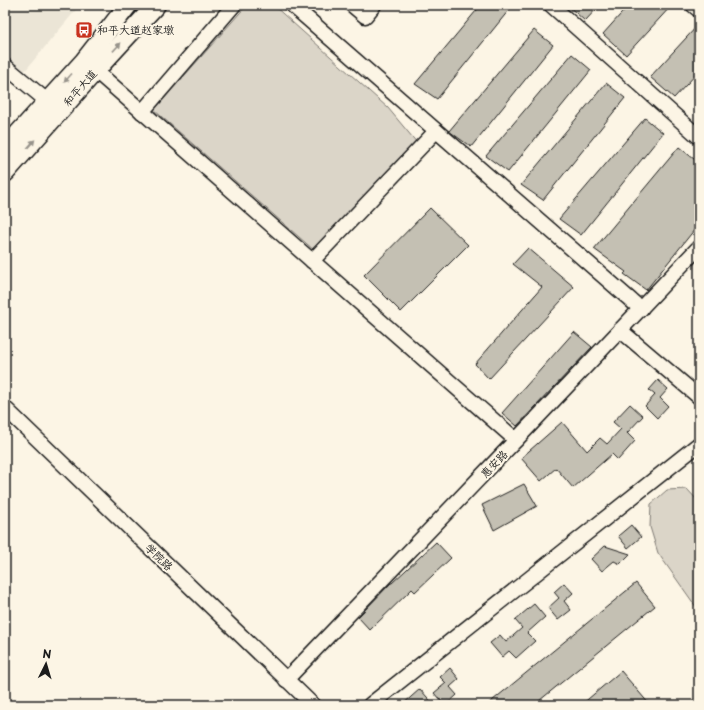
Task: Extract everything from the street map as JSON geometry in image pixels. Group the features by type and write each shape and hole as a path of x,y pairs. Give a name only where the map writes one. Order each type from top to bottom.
{"main road":[{"name":"和平大道","path":"5,173 89,66 128,5"},
{"name":"和平大道","path":"5,148 47,101 89,66 156,5"}],"street":[{"path":"142,112 234,5"},
{"path":"292,5 641,308"},
{"path":"352,5 365,16 374,5"},
{"path":"551,5 699,137"},
{"path":"693,5 699,10"},
{"path":"5,66 47,101"},
{"path":"89,66 516,440"},
{"path":"312,261 436,131"},
{"name":"惠安路","path":"286,680 699,247"},
{"path":"620,330 699,398"},
{"name":"学院路","path":"5,408 313,705"},
{"path":"370,705 699,444"}],"shaded area":[{"path":"5,5 80,5 24,72 5,56"},
{"path":"247,5 273,5 388,108 418,144 315,251 154,110"},
{"path":"687,489 699,502 699,611 658,553 650,527 651,504 667,490"}],"building":[{"path":"481,5 513,5 437,99 415,84"},
{"path":"567,5 600,5 585,21"},
{"path":"629,5 672,5 626,55 603,34"},
{"path":"699,24 699,71 674,98 650,77"},
{"path":"534,30 553,45 471,147 449,131"},
{"path":"572,54 591,70 508,172 486,156"},
{"path":"606,83 625,98 543,200 521,185"},
{"path":"645,118 663,133 581,235 559,219"},
{"path":"679,147 699,163 699,224 646,290 624,274 626,272 594,249"},
{"path":"430,208 468,245 401,312 364,275"},
{"path":"528,248 574,287 489,379 475,364 542,287 513,264"},
{"path":"574,332 592,347 517,426 502,413"},
{"path":"658,380 668,389 660,398 668,406 657,418 645,406 655,395 649,390"},
{"path":"630,404 643,416 627,433 635,441 618,460 612,454 573,488 556,468 541,481 521,458 562,422 587,451 600,438 607,444 621,429 613,422"},
{"path":"524,484 537,506 494,530 482,505"},
{"path":"631,525 641,537 628,548 618,536"},
{"path":"436,542 451,558 415,592 412,589 370,630 358,617 391,583"},
{"path":"605,546 630,554 620,564 614,561 602,571 591,559"},
{"path":"564,583 573,593 564,601 571,610 558,620 548,608 559,598 554,592"},
{"path":"636,583 655,606 534,705 487,705"},
{"path":"534,604 545,617 527,633 535,641 516,658 509,651 502,657 490,643 500,635 506,642 522,628 515,620"},
{"path":"450,668 459,679 450,687 457,695 446,705 444,705 434,693 446,683 440,677"},
{"path":"621,671 650,705 581,705"},
{"path":"420,689 434,705 402,705"}],"place":[{"name":"和平大道赵家墩","path":"84,30"}]}
